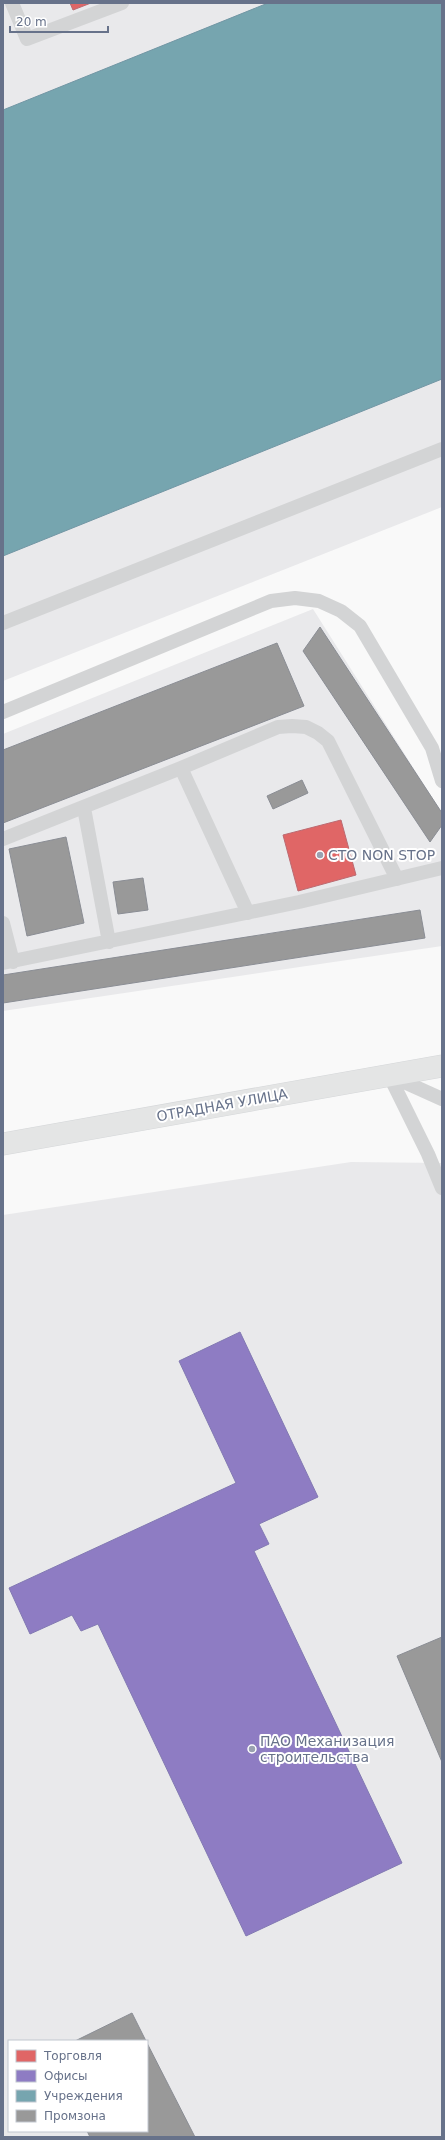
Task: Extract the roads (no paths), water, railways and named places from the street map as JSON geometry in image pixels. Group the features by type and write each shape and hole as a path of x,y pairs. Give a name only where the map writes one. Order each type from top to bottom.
{"main road":[{"name":"ОТРАДНАЯ УЛИЦА","path":"3,1144 389,1074 442,1066"}],"lane":[{"path":"12,3 28,39 122,3"},
{"path":"3,623 442,449"},
{"path":"3,712 271,601 295,598 319,601 341,610 360,626 432,748 442,779"},
{"path":"3,838 84,808 278,727 306,727 318,733 328,741 397,879"},
{"path":"181,768 248,913"},
{"path":"84,808 108,942"},
{"path":"3,922 8,963 248,913 442,868"},
{"path":"389,1074 442,1099"},
{"path":"389,1074 428,1154 442,1188"},
{"path":"428,1154 442,1159"}],"place":[{"name":"СТО NON STOP","path":"320,855"},
{"name":"ПАО Механизация строительства","path":"252,1749"}]}
